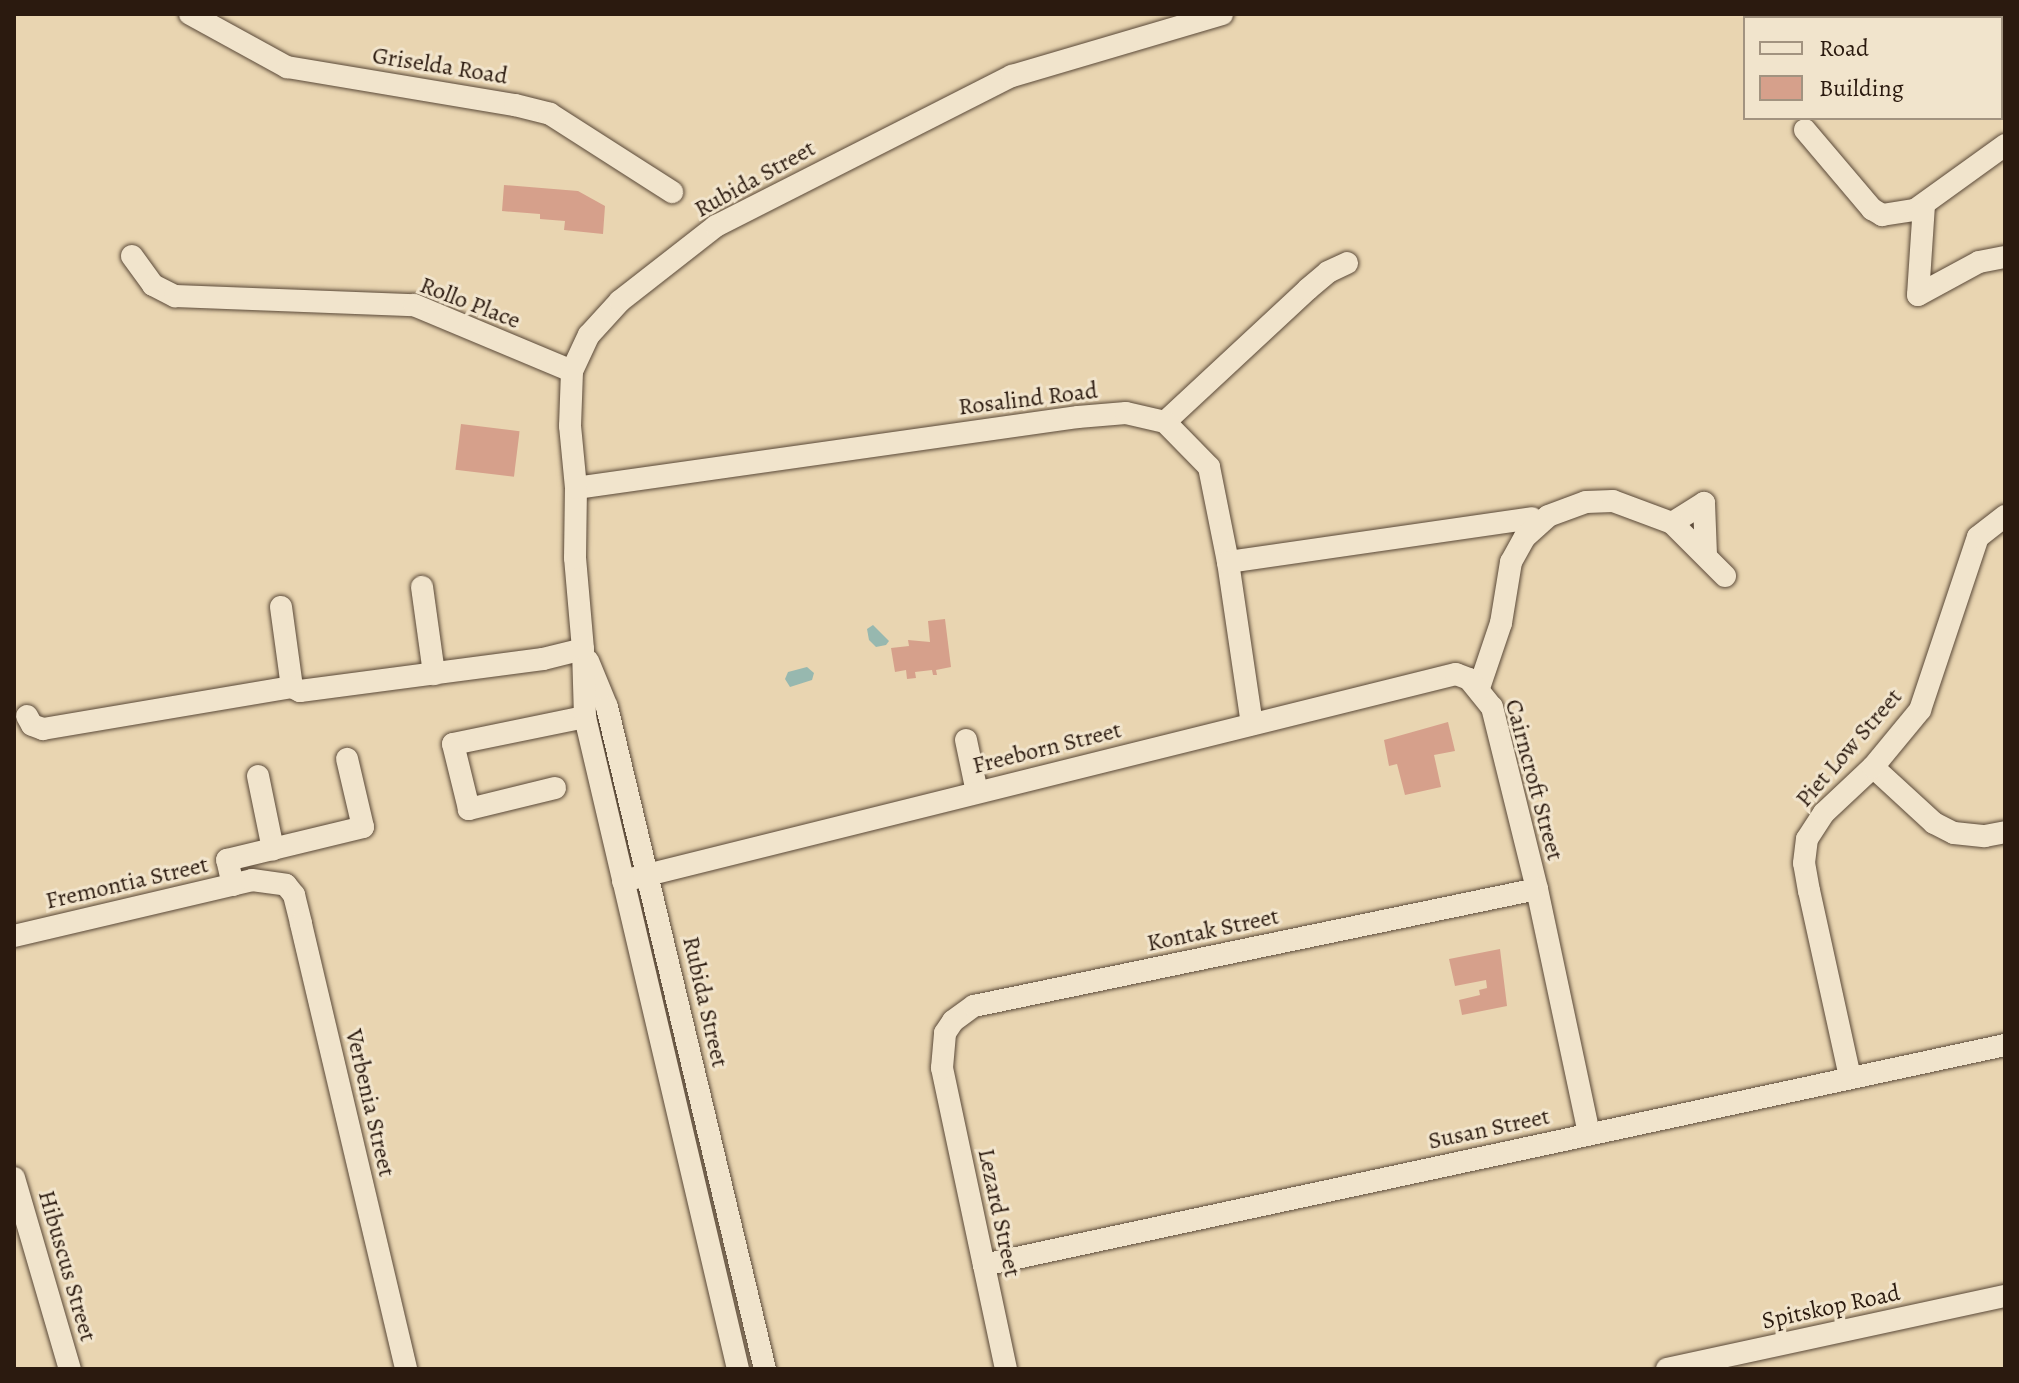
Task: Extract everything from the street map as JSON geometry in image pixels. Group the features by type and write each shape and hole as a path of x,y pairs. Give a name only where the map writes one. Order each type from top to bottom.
{"street":[{"name":"Griselda Road","path":"190,14 287,67 515,105 550,114 672,192"},
{"name":"Rubida Street","path":"738,1369 585,717 575,558 576,488 570,426 572,371 589,335 620,301 716,226 1012,76 1222,14"},
{"path":"1805,130 1872,209 1882,215 1897,215 1924,204 2005,145"},
{"path":"1924,204 1918,295 1979,262 2005,257"},
{"name":"Rollo Place","path":"132,256 153,285 175,296 414,305 572,371"},
{"path":"1252,724 1228,562 1209,467 1165,422 1308,289 1328,272 1347,263"},
{"name":"Rosalind Road","path":"576,488 1078,417 1126,413 1165,422"},
{"name":"Cairncroft Street","path":"1589,1134 1537,889 1492,707 1479,688 1501,623 1511,562 1536,525 1548,516 1586,502 1613,501 1672,523 1725,576"},
{"path":"1672,523 1704,503 1706,554"},
{"name":"Piet Low Street","path":"1850,1077 1804,863 1807,839 1824,813 1873,767 1920,710 1978,537 2005,516"},
{"path":"1228,562 1532,518"},
{"path":"422,587 434,674"},
{"path":"281,607 292,687"},
{"name":"Rubida Street","path":"583,649 607,707 765,1369"},
{"path":"27,716 32,725 43,729 292,687 309,691 543,659 583,649"},
{"name":"Freeborn Street","path":"623,881 1440,675 1456,674 1469,679 1479,688"},
{"path":"555,788 469,809 453,744 585,717"},
{"path":"966,740 977,792"},
{"path":"243,882 227,860 363,827 347,759"},
{"path":"1873,767 1934,823 1954,833 1985,836 2005,832"},
{"path":"258,776 273,849"},
{"name":"Fremontia Street","path":"14,936 243,882"},
{"name":"Verbenia Street","path":"243,882 279,882 294,895 406,1369"},
{"name":"Kontak Street","path":"942,1068 945,1033 953,1021 974,1006 1537,889"},
{"name":"Susan Street","path":"984,1265 2005,1045"},
{"name":"Lezard Street","path":"942,1068 1006,1369"},
{"name":"Hibuscus Street","path":"15,1183 70,1369"},
{"name":"Spitskop Road","path":"1667,1369 2005,1296"}],"water":[{"path":"873,625 889,641 886,645 876,647 869,640 867,629"},
{"path":"807,667 814,673 812,680 790,687 785,679 788,672"}],"building":[{"path":"504,185 578,191 605,206 603,234 564,230 565,221 540,219 540,214 502,211"},
{"path":"461,424 520,431 514,477 455,470"},
{"path":"945,619 951,667 936,670 937,675 933,675 932,670 915,672 916,678 907,679 906,670 895,672 891,648 909,646 908,640 930,642 928,621"},
{"path":"1448,722 1455,751 1434,755 1441,787 1405,795 1397,764 1389,766 1384,740"},
{"path":"1500,949 1507,1006 1462,1015 1459,1000 1480,995 1479,990 1487,988 1486,980 1455,986 1449,959"}]}
